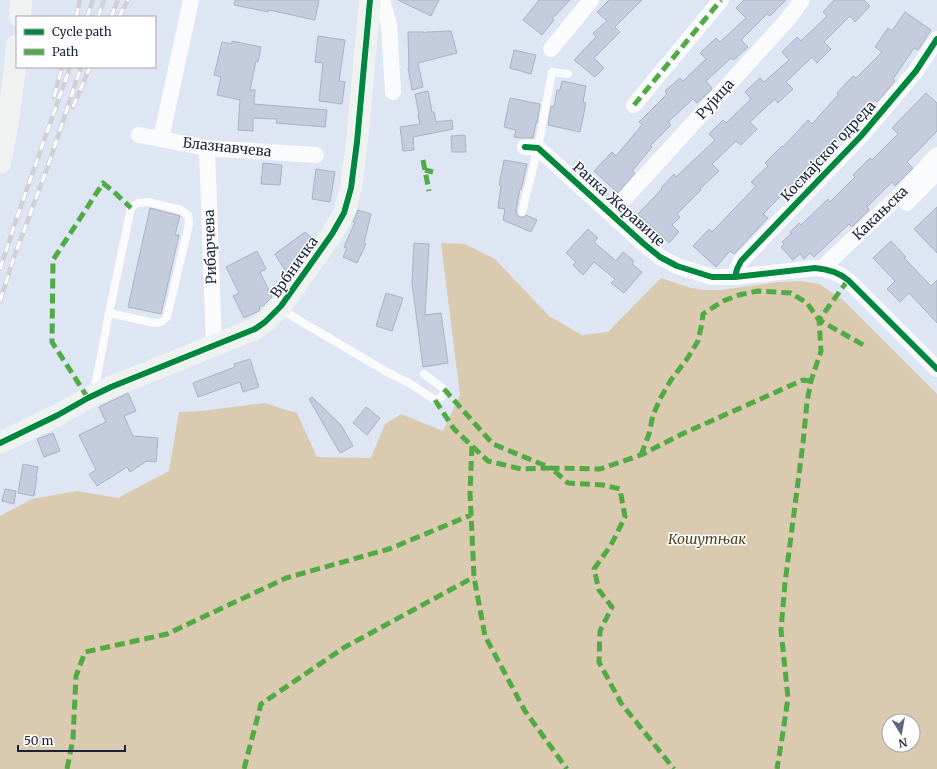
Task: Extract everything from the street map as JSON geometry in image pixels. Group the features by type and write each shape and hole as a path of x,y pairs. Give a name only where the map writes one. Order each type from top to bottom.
{"street":[{"path":"20,16 21,0"},
{"path":"161,139 191,0"},
{"name":"Врбничка","path":"0,443 111,387 255,329 265,322 279,308 332,234 344,213 347,203 351,188 357,142 370,0"},
{"path":"382,0 389,25 393,92"},
{"path":"551,49 591,0"},
{"path":"634,106 721,0"},
{"name":"Рујица","path":"626,197 788,19 802,0"},
{"name":"Космајског одреда","path":"735,277 741,261 861,136 916,71 937,39"},
{"path":"0,163 7,134 16,56"},
{"name":"Блазнавчева","path":"139,135 207,148 316,155"},
{"name":"Ранка Жеравице","path":"531,147 660,257 678,266 712,277 735,277 828,270"},
{"name":"Рибарчева","path":"207,148 214,346"},
{"name":"Какањска","path":"828,270 937,155"},
{"name":"Какањска","path":"828,270 914,197 937,172"},
{"path":"828,270 848,280 937,369"}],"lane":[{"path":"522,212 531,147 552,72 568,74"},
{"path":"94,395 108,313 131,208 138,203 148,202 181,210 188,215 189,224 167,317 162,322 154,323 108,313"},
{"path":"279,308 386,372 409,383 435,400 443,396 444,389 424,374"}],"green space":[{"name":"Кошутњак","path":"441,243 465,244 495,259 549,316 582,335 608,332 661,278 691,288 707,290 721,290 778,282 801,281 819,284 843,300 937,394 937,769 0,769 0,516 32,499 77,491 118,498 169,471 179,412 202,411 264,403 297,413 317,457 371,458 385,424 401,414 443,431 460,395"}],"building":[{"path":"235,0 319,0 315,20 269,10 268,12 234,5"},
{"path":"398,0 439,0 431,16"},
{"path":"539,0 570,0 552,19 554,20 542,35 523,20"},
{"path":"609,0 642,0 615,27 620,32 594,58 604,68 595,77 574,60 596,37 593,33 607,21 597,12"},
{"path":"744,0 786,0 770,16 767,14 741,40 748,47 734,60 731,58 706,81 712,88 711,90 697,103 693,99 668,122 671,125 650,146 652,147 632,171 635,173 618,193 594,171 612,152 616,156 642,125 639,122 667,94 665,91 680,78 683,81 706,59 700,53 716,38 720,42 746,18 736,8"},
{"path":"834,0 864,0 870,6 855,22 850,16 824,42 831,49 817,63 812,57 786,82 793,89 778,103 775,99 750,122 757,129 741,145 736,141 712,164 719,171 677,214 680,217 672,225 679,232 669,243 638,214 674,174 676,177 715,140 709,134 723,120 726,123 751,99 745,92 760,78 764,82 789,60 782,52 797,37 801,41 827,16 823,12"},
{"path":"905,12 931,30 918,50 914,48 893,79 895,81 877,102 875,100 834,145 831,143 806,170 810,173 792,191 789,188 763,214 768,218 734,254 730,251 716,267 693,246 709,229 712,232 756,186 751,182 768,166 765,163 782,146 783,147 808,120 812,124 853,76 856,78 882,52 875,47 888,28 892,31"},
{"path":"451,31 457,53 418,63 423,87 412,90 408,68 408,32 424,32 423,33"},
{"path":"318,36 345,40 339,81 345,82 342,104 319,101 323,63 315,62"},
{"path":"232,41 261,47 258,62 256,61 250,90 255,90 254,104 327,110 325,127 276,123 277,119 253,118 253,131 238,130 240,100 217,95 221,77 214,75 222,42 232,44"},
{"path":"514,50 536,55 531,74 510,68"},
{"path":"562,81 586,86 583,102 586,103 580,132 548,125 551,106 554,107 557,90 560,90"},
{"path":"428,91 432,112 434,112 436,122 452,120 453,129 413,137 414,150 403,151 400,127 420,124 415,94"},
{"path":"926,93 937,103 937,131 907,162 913,168 895,186 892,182 867,207 869,210 852,227 849,224 814,257 810,253 804,259 800,254 793,260 781,247 784,244 782,242 792,233 790,232 799,223 801,225 828,199 830,202 855,177 853,175 870,158 872,160 898,134 892,128"},
{"path":"510,98 540,104 533,138 514,137 516,130 504,127"},
{"path":"465,135 466,152 452,152 451,136"},
{"path":"504,160 527,164 516,210 520,217 524,217 526,215 537,220 531,232 503,220 505,209 498,208 501,186 499,185"},
{"path":"263,163 282,165 280,185 261,184"},
{"path":"316,169 335,172 330,202 312,199"},
{"path":"937,207 937,253 914,229"},
{"path":"150,208 180,216 175,235 179,235 161,314 128,307"},
{"path":"358,210 371,214 364,243 366,244 357,263 343,257 347,248 344,247 355,222 353,222"},
{"path":"588,229 598,238 594,242 616,261 623,252 634,261 632,264 642,272 624,293 611,283 615,279 594,262 583,275 573,265 576,262 566,253"},
{"path":"305,232 313,239 294,266 285,271 275,254"},
{"path":"891,241 906,257 904,258 931,286 937,280 937,323 909,293 900,302 887,289 895,281 873,258"},
{"path":"414,243 429,244 425,315 441,313 448,363 423,367 412,283"},
{"path":"257,251 266,269 260,272 272,297 264,305 259,307 259,311 244,318 233,296 239,293 226,267"},
{"path":"386,293 403,298 392,331 376,326"},
{"path":"250,359 259,387 243,392 240,382 198,397 193,383 235,367 234,364"},
{"path":"128,393 136,411 124,416 133,436 158,438 156,462 147,461 130,472 127,467 97,486 89,474 96,470 79,435 106,422 99,407"},
{"path":"312,397 341,425 353,446 340,453 309,399"},
{"path":"366,407 380,418 367,435 353,423"},
{"path":"53,433 60,451 44,457 37,439"},
{"path":"23,464 38,467 34,496 18,493"},
{"path":"5,489 16,491 14,504 2,501"}],"railway":[{"path":"76,16 80,0"},
{"path":"87,16 93,0"},
{"path":"98,16 104,0"},
{"path":"111,16 118,0"},
{"path":"120,16 128,0"},
{"path":"54,97 62,68"},
{"path":"0,269 70,68"},
{"path":"0,301 81,68"},
{"path":"73,107 90,68"}],"marked path":[{"path":"634,105 721,0"},
{"path":"423,160 429,191"},
{"path":"425,170 433,172"},
{"path":"88,398 52,342 53,260 103,183 131,208"},
{"path":"848,280 819,320 867,347"},
{"path":"641,455 649,434 653,415 661,397 698,341 703,314 723,301 739,295 758,291 791,293 807,303 819,320 821,351 811,381 807,402 785,583 781,630 788,698 777,769"},
{"path":"444,389 493,444 551,468 600,469 641,455 682,434 803,380 811,381"},
{"path":"435,400 454,429 488,461 521,469 551,468 568,483 603,485 620,489 625,517 611,545 594,569 599,590 612,607 600,631 599,662 621,703 674,769"},
{"path":"472,446 470,492 474,577 485,636 525,711 567,769"},
{"path":"67,769 73,739 76,676 85,652 167,634 286,578 389,549 471,515"},
{"path":"244,769 261,704 345,647 474,577"}],"cycle path":[{"path":"0,443 111,387 255,329 265,322 281,306 332,234 344,213 351,188 357,142 370,0"},
{"path":"735,277 741,261 861,136 916,71 937,39"},
{"path":"525,147 538,148 644,244 660,257 677,266 712,277 735,277 815,268 837,273 848,280 937,369"}]}
